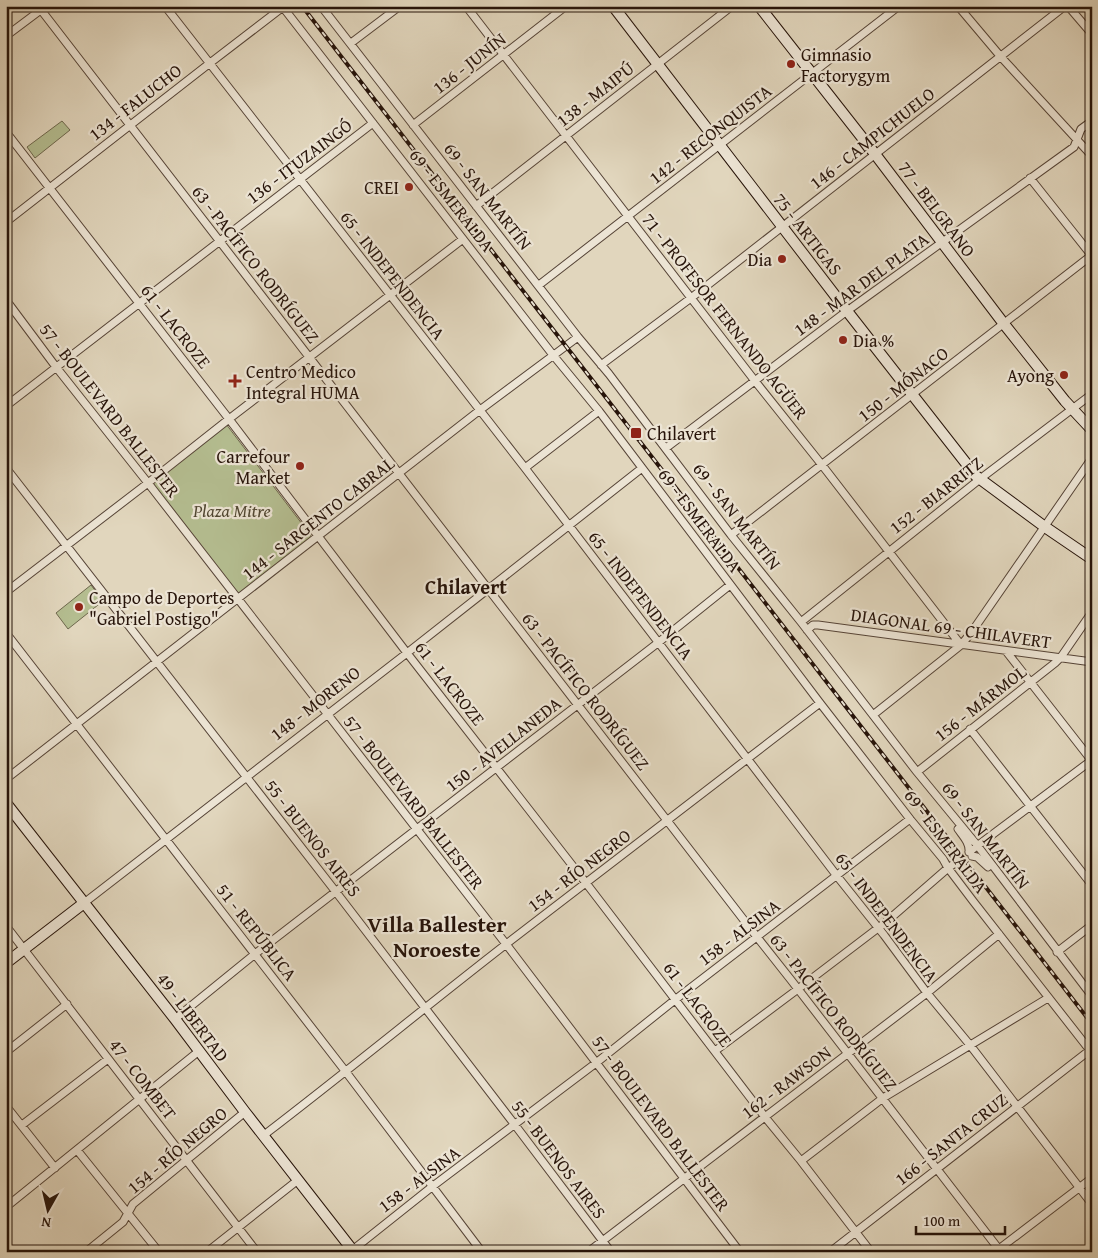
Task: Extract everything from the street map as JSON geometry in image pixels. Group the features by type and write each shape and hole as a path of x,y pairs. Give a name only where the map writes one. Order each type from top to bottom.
{"street":[{"name":"65 - INDEPENDENCIA","path":"165,6 525,468 878,927 927,994 970,1045 1092,1204"},
{"name":"69 - SAN MARTÍN","path":"321,6 666,448 731,535 917,772 977,845 1092,996"},
{"path":"350,43 400,6"},
{"name":"71 - PROFESOR FERNANDO AGÜER","path":"466,6 961,645"},
{"name":"136 - JUNÍN","path":"413,125 566,6"},
{"name":"75 - ARTIGAS","path":"613,6 847,312 980,479 1092,559"},
{"name":"138 - MAIPÚ","path":"476,206 732,6"},
{"name":"77 - BELGRANO","path":"759,6 1004,324 1072,409 1092,430"},
{"name":"142 - RECONQUISTA","path":"539,285 899,6"},
{"path":"958,6 1092,156"},
{"path":"1067,6 1092,34"},
{"name":"146 - CAMPICHUELO","path":"601,365 691,298 1067,6"},
{"path":"6,36 42,7"},
{"name":"63 - PACÍFICO RODRÍGUEZ","path":"42,7 219,241 756,937 883,1098 999,1251"},
{"name":"134 - FALUCHO","path":"6,222 283,7"},
{"name":"69 - ESMERALDA","path":"283,7 553,355 599,411 820,703 1091,1051"},
{"name":"148 - MAR DEL PLATA","path":"666,448 847,312 1074,147 1080,129 1092,122"},
{"name":"136 - ITUZAINGÓ","path":"6,406 373,123"},
{"name":"61 - LACROZE","path":"6,132 676,999 764,1117 801,1161 871,1252"},
{"path":"1030,178 1092,255"},
{"path":"6,592 68,546 228,419 464,239"},
{"name":"150 - MÓNACO","path":"731,535 1092,255"},
{"name":"57 - BOULEVARD BALLESTER","path":"6,300 56,367 506,944 740,1252"},
{"name":"144 - SARGENTO CABRAL","path":"6,779 480,410 578,337"},
{"name":"152 - BIARRITZ","path":"801,622 980,479 1092,394"},
{"path":"525,468 599,411"},
{"path":"873,715 961,645 1092,458"},
{"name":"55 - BUENOS AIRES","path":"6,468 336,892 611,1252"},
{"name":"148 - MORENO","path":"6,963 569,527 642,468"},
{"name":"150 - AVELLANEDA","path":"175,1018 730,585"},
{"name":"156 - MÁRMOL","path":"917,772 1055,663 1092,612"},
{"name":"DIAGONAL 69 - CHILAVERT","path":"807,630 813,625 818,625 1092,662"},
{"name":"51 - REPÚBLICA","path":"6,633 346,1072 482,1252"},
{"path":"970,854 977,845 1092,761 1006,651"},
{"name":"154 - RÍO NEGRO","path":"264,1136 506,944 820,703"},
{"path":"970,729 1092,885"},
{"name":"49 - LIBERTAD","path":"6,803 175,1018 352,1251"},
{"path":"951,813 952,821 968,844 970,854"},
{"name":"158 - ALSINA","path":"352,1251 433,1186 515,1125 910,819"},
{"path":"970,854 978,857 1004,881"},
{"path":"715,1051 878,927 948,868 960,863 957,872 971,893 973,901"},
{"path":"1058,952 1092,925"},
{"name":"47 - COMBET","path":"6,926 257,1252"},
{"name":"162 - RAWSON","path":"588,1252 927,994 999,934"},
{"path":"801,1161 883,1098 1048,998"},
{"path":"6,1052 67,1004"},
{"path":"6,1207 199,1051"},
{"name":"166 - SANTA CRUZ","path":"830,1252 1017,1106 1091,1051"},
{"path":"22,1125 108,1059"},
{"path":"6,1106 54,1168"},
{"name":"154 - RÍO NEGRO","path":"86,1252 123,1222 133,1204 245,1112"},
{"path":"77,1150 159,1252"},
{"path":"999,1251 1092,1178"},
{"path":"206,1252 298,1180"},
{"path":"6,1248 10,1252"}],"green space":[{"path":"62,121 70,130 35,158 27,147"},
{"name":"Plaza Mitre","path":"226,424 312,537 237,596 152,483"},
{"name":"Campo de Deportes \"Gabriel Postigo\"","path":"91,585 103,601 68,629 56,613"}],"tunnel":[{"path":"958,861 969,852"}],"railway":[{"path":"302,6 1092,1024"}],"place":[{"name":"Gimnasio Factorygym","path":"791,64"},
{"name":"CREI","path":"409,187"},
{"name":"Dia","path":"782,259"},
{"name":"Dia %","path":"843,340"},
{"name":"Ayong","path":"1064,375"},
{"name":"Centro Medico Integral HUMA","path":"235,381"},
{"name":"Chilavert","path":"636,433"},
{"name":"Carrefour Market","path":"300,466"},
{"name":"Campo de Deportes \"Gabriel Postigo\"","path":"79,607"}],"district":[{"name":"Chilavert","path":"466,586"},
{"name":"Villa Ballester Noroeste","path":"437,936"}]}
